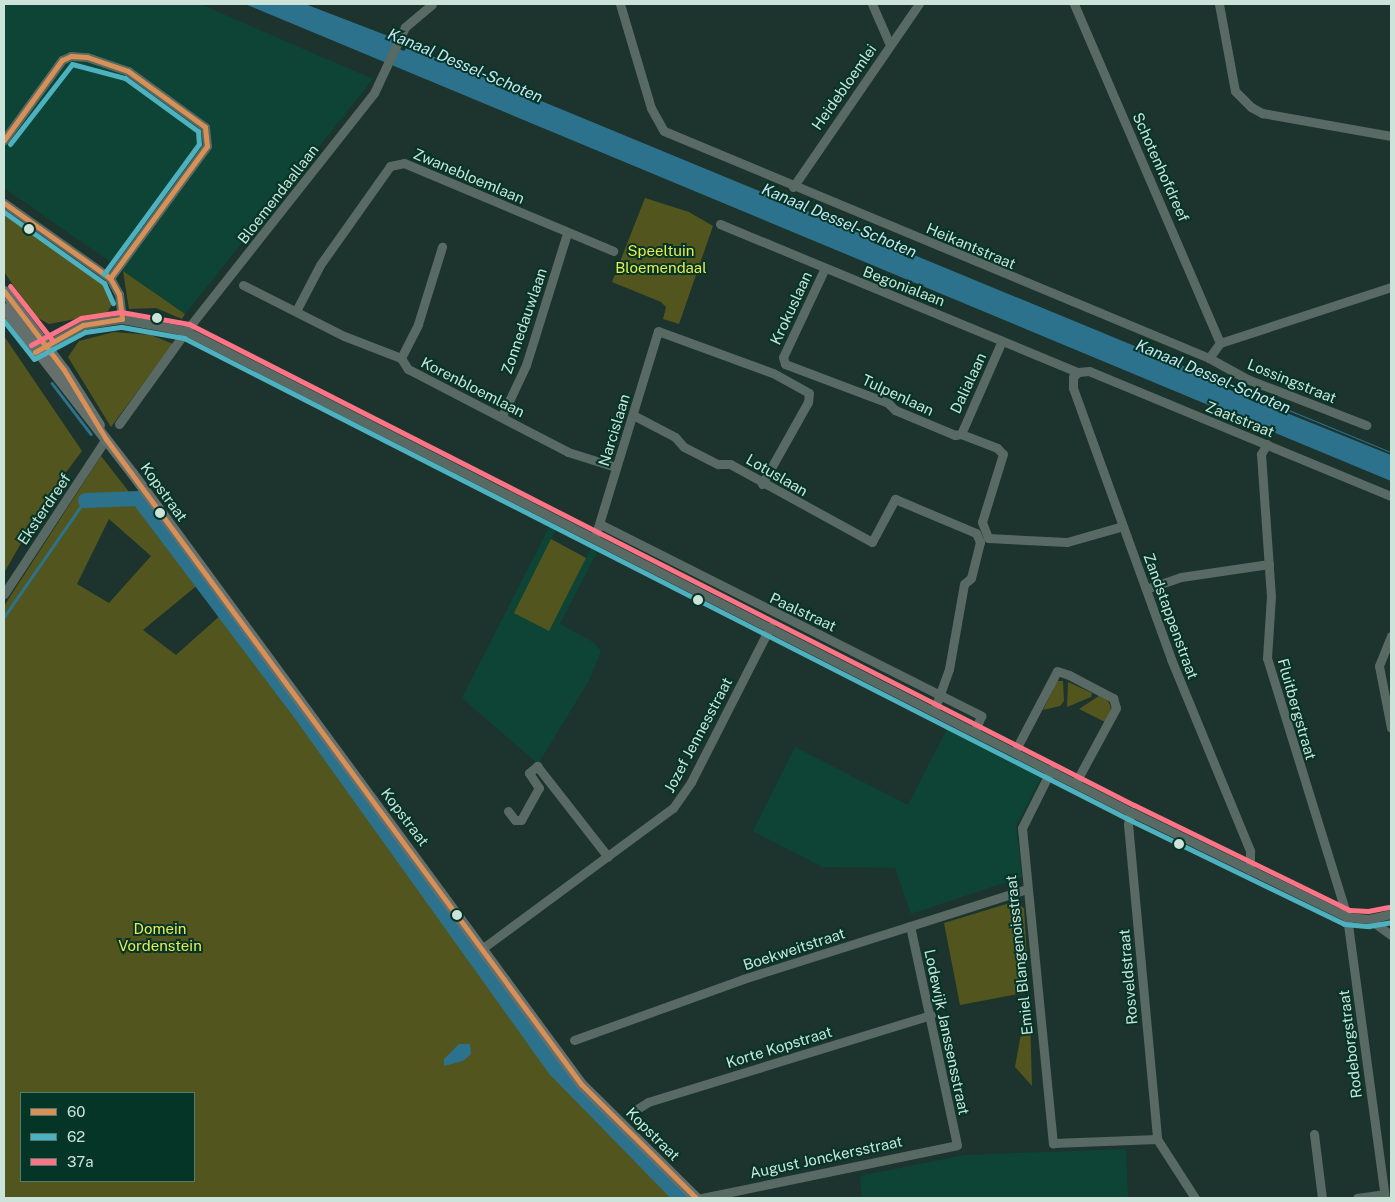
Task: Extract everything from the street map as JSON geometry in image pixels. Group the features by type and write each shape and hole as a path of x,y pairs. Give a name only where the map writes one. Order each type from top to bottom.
{"main road":[{"name":"Kopstraat","path":"4,291 46,344 90,407 106,440"},
{"name":"Kopstraat","path":"4,308 35,352 106,440 483,948 581,1084 696,1198"}],"street":[{"name":"Bloemendaallaan","path":"186,331 374,93 410,20 432,4"},
{"name":"Heikantstraat","path":"620,4 659,128 793,187 1209,358"},
{"path":"872,4 890,46"},
{"name":"Heidebloemlei","path":"793,187 919,4"},
{"name":"Schotenhofdreef","path":"1074,4 1220,343"},
{"path":"1219,4 1236,91 1251,108 1262,113 1391,136"},
{"path":"4,140 62,60 71,56 87,57 128,71 205,127 207,146 110,278"},
{"name":"Zwanebloemlaan","path":"296,311 320,265 390,166 404,163 567,233 614,251"},
{"path":"4,203 110,278 119,294 122,319"},
{"name":"Begonialaan","path":"720,224 824,270 882,290 1001,343 1078,372"},
{"name":"Zonnedauwlaan","path":"502,416 526,365 567,233"},
{"path":"401,358 418,324 442,247"},
{"name":"Krokuslaan","path":"783,357 824,270"},
{"name":"Korenbloemlaan","path":"243,285 344,336 401,358 408,369 502,416 568,452 616,467"},
{"path":"1209,358 1220,343 1391,287"},
{"name":"Paalstraat","path":"35,352 46,344 83,326 122,319 186,331 595,537 934,712 1015,750 1132,812 1347,917"},
{"path":"119,424 186,331"},
{"name":"Narcislaan","path":"595,537 658,331 773,373 809,393 808,402 762,484"},
{"name":"Dalialaan","path":"961,434 1001,343"},
{"name":"Tulpenlaan","path":"783,357 785,364 888,403 895,410 955,435 961,434 1003,454 982,522 988,538 1016,543 1067,542 1123,526"},
{"name":"Lossingstraat","path":"1209,358 1247,379 1366,425"},
{"name":"Zaatstraat","path":"1078,372 1089,371 1391,496"},
{"name":"Zandstappenstraat","path":"1078,372 1073,377 1073,388 1146,589 1250,851 1250,870"},
{"name":"Lotuslaan","path":"633,415 675,437 684,447 718,464 730,464 762,484 872,542 895,499 973,532 980,542 971,578 964,584 955,623 958,630 939,695"},
{"name":"Eksterdreef","path":"4,594 106,440"},
{"name":"Fluitbergstraat","path":"1267,444 1261,454 1269,564 1267,658 1347,917"},
{"name":"Paalstraat","path":"600,524 794,624 839,643 887,672 981,716 976,731"},
{"path":"1146,589 1181,577 1269,564"},
{"name":"Jozef Jennesstraat","path":"483,948 673,808 691,782 770,627"},
{"path":"1391,636 1379,666 1391,728"},
{"path":"1015,750 1057,671 1069,675 1113,698 1116,708 1076,782"},
{"path":"934,712 939,695"},
{"path":"508,811 515,820 521,820 539,788 544,779 542,770 531,768 529,774 539,788"},
{"name":"Emiel Blangenoisstraat","path":"1051,770 1022,828 1026,888 1052,1143 1157,1139"},
{"path":"544,779 556,786 608,857"},
{"name":"Rosveldstraat","path":"1132,812 1128,824 1157,1139"},
{"name":"Boekweitstraat","path":"574,1040 1026,888"},
{"path":"1347,917 1369,919 1391,914"},
{"name":"Rodeborgstraat","path":"1347,917 1384,1196"},
{"path":"1369,919 1391,936"},
{"name":"Lodewijk Janssensstraat","path":"910,926 931,1015 957,1145"},
{"name":"Korte Kopstraat","path":"637,1109 648,1102 931,1015"},
{"path":"1314,1134 1322,1198"},
{"path":"1157,1139 1195,1198"},
{"name":"August Jonckersstraat","path":"702,1198 957,1145"},
{"path":"1357,1198 1384,1196"}],"shaded area":[{"path":"4,4 200,4 373,79 185,314 4,188"},
{"path":"549,527 556,530 551,539 586,558 592,547 598,550 560,624 595,643 601,652 588,682 538,764 462,698"},
{"path":"949,725 1044,772 1016,826 1022,877 911,914 895,868 822,867 753,831 795,747 908,805"},
{"path":"1126,1149 1128,1198 862,1198 860,1176 965,1155"}],"green space":[{"name":"Speeltuin Bloemendaal","path":"645,198 689,212 713,226 679,324 663,319 666,307 661,302 612,282"},
{"path":"4,215 108,288 114,301 107,313 49,324 36,317 4,272"},
{"path":"123,271 185,314 182,319 156,308 129,309"},
{"path":"114,332 151,335 173,344 111,427 68,357 79,341"},
{"path":"4,336 82,451 48,496 4,573"},
{"name":"Domein Vordenstein","path":"101,456 200,583 143,630 176,655 223,613 558,1067 685,1198 4,1198 4,606","holes":["109,519 151,556 109,603 77,584"]},
{"path":"551,539 586,558 549,631 514,613"},
{"path":"1057,681 1063,681 1064,701 1060,706 1043,710"},
{"path":"1068,682 1092,693 1091,697 1067,707"},
{"path":"1099,696 1108,701 1111,708 1105,722 1079,709"},
{"path":"1013,902 1024,908 1029,992 960,1005 944,923"},
{"path":"1024,1017 1030,1017 1032,1086 1015,1067"}],"water":[{"path":"245,4 305,4 396,39 394,47 404,51 408,46 1391,452 1391,481"},
{"path":"459,1044 470,1044 471,1054 463,1061 444,1066 444,1059"}],"pier":[{"path":"1221,383 1391,453 1391,455 1220,386"}],"waterway":[{"path":"52,383 91,434"},
{"path":"85,500 138,498 305,720 556,1070 681,1198"},
{"path":"4,617 85,500"}],"transit line":[{"name":"60","path":"4,140 62,60 71,56 87,57 128,71 205,127 207,146 110,278"},
{"name":"62","path":"10,144 72,64 125,78 198,131 199,144 104,274"},
{"name":"60","path":"4,203 110,278 119,294 122,319"},
{"name":"62","path":"4,212 104,283 113,303"},
{"name":"37a","path":"10,286 52,340"},
{"name":"60","path":"4,291 64,370 106,439 581,1084 696,1198"},
{"name":"37a","path":"31,345 81,318 121,312 189,324 1134,805 1349,910 1368,911 1389,907"},
{"name":"60","path":"35,352 83,325 122,319"},
{"name":"62","path":"4,321 34,359 85,332 122,327 184,338 1128,819 1344,924 1369,926 1391,922"}],"water label":[{"name":"Kanaal Dessel-Schoten","path":"465,66"},
{"name":"Kanaal Dessel-Schoten","path":"839,221"},
{"name":"Kanaal Dessel-Schoten","path":"1213,377"}]}
